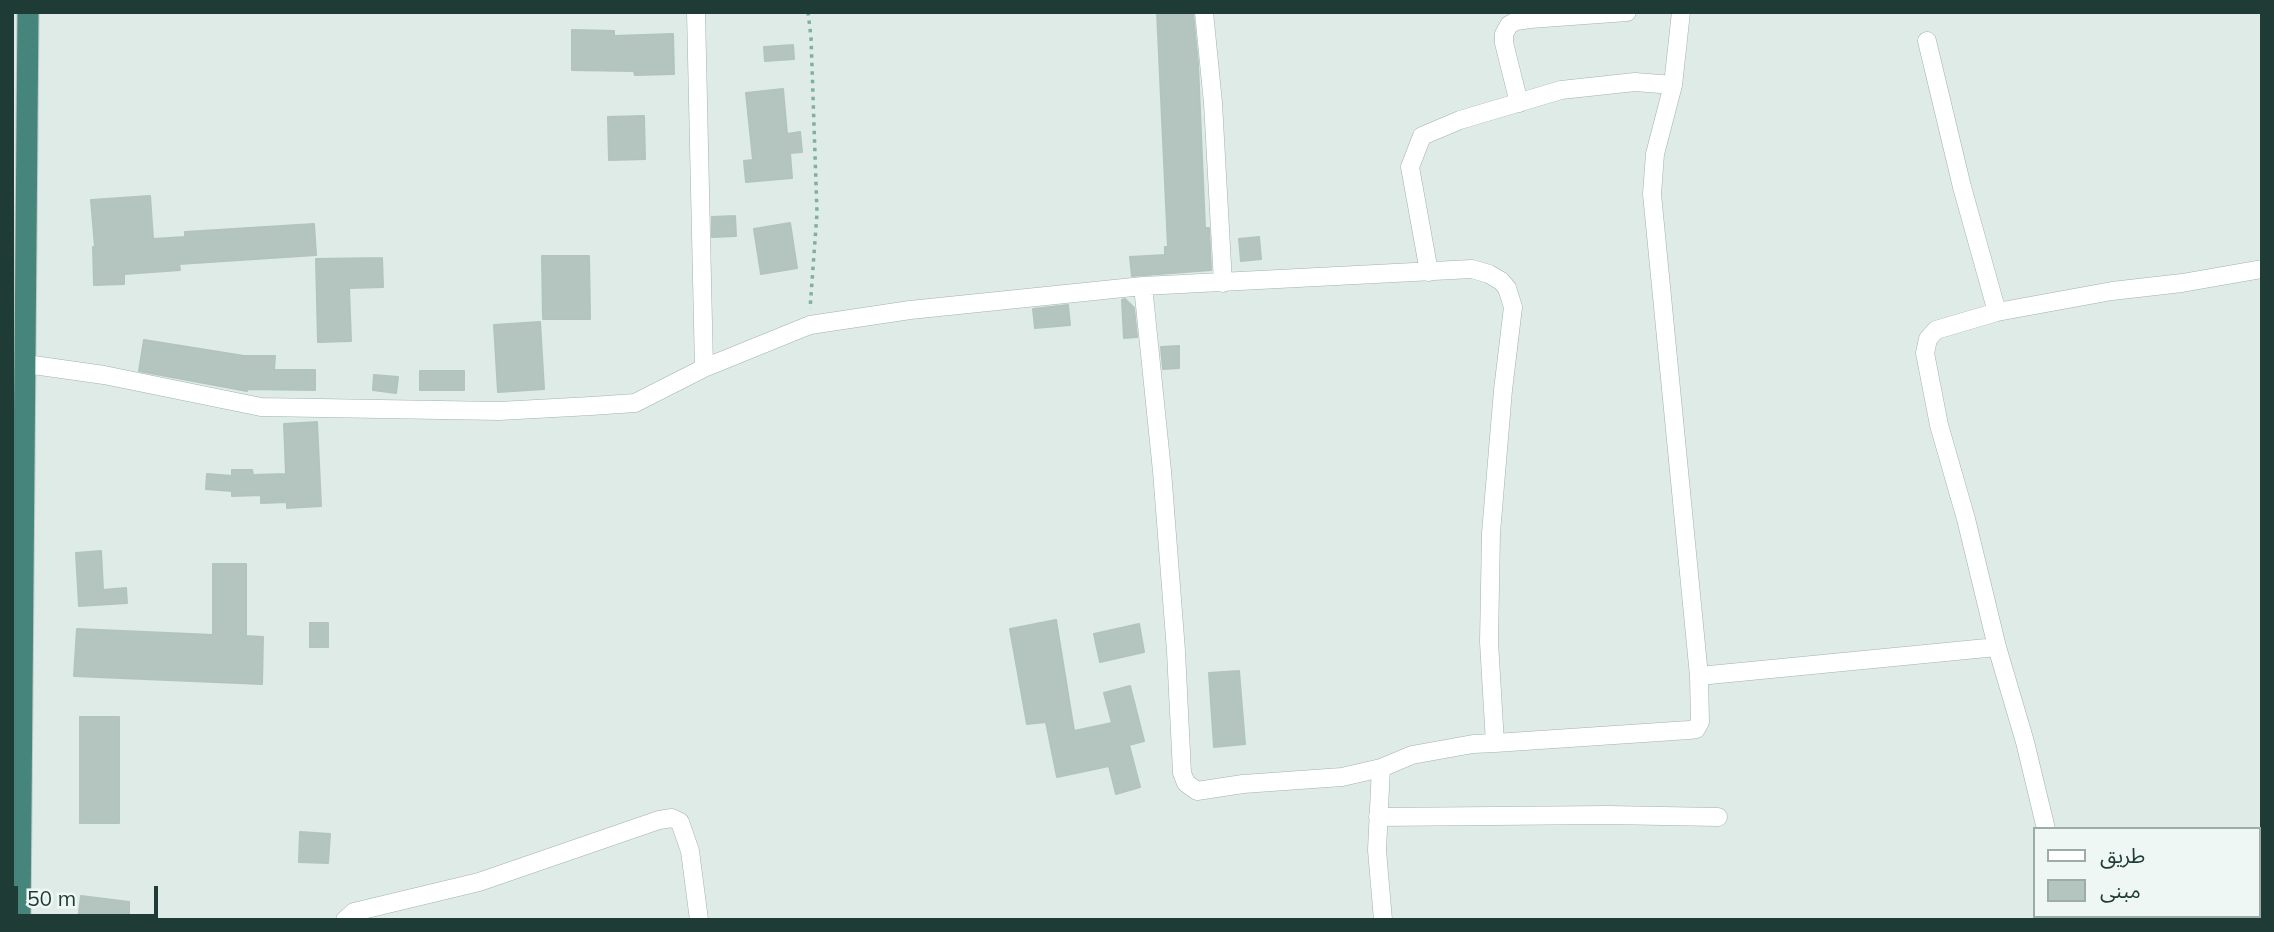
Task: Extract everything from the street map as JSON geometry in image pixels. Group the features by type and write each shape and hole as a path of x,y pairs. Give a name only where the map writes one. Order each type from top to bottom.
{"highway":[{"path":"20,920 28,12"}],"street":[{"path":"696,12 704,368"},
{"path":"1204,12 1213,103 1223,283"},
{"path":"1519,103 1504,43 1504,34 1509,25 1530,19 1627,12"},
{"path":"1143,286 1162,471 1182,773 1186,783 1197,791 1243,784 1342,777 1381,768 1412,755 1495,743 1696,729 1700,722 1699,676 1656,262 1652,194 1655,154 1673,85 1681,12"},
{"path":"1927,41 1962,187 1997,312"},
{"path":"1429,272 1410,167 1422,136 1430,131 1561,90 1635,82 1673,85"},
{"path":"26,363 104,375 261,407 499,411 635,403 704,368 810,325 911,310 1143,286 1472,269 1501,281 1507,288 1513,307 1491,533 1489,642 1495,743"},
{"path":"2046,827 1939,425 1925,353 1928,339 1936,330 1997,312 2112,291 2182,283 2262,269"},
{"path":"1699,676 1997,648"},
{"path":"1381,768 1377,850 1383,920"},
{"path":"1378,817 1718,817"},
{"path":"345,920 354,912 479,882 659,820 672,818 680,822 690,851 699,920"}],"path":[{"path":"808,12 817,213 810,289 810,325"}],"building":[{"path":"1157,12 1193,12 1198,64 1205,228 1209,228 1211,270 1132,276 1130,257 1165,255 1165,247 1168,247"},
{"path":"572,30 614,31 614,36 673,34 674,74 635,75 634,71 572,70"},
{"path":"793,45 794,59 765,61 764,47"},
{"path":"783,89 787,134 800,132 802,152 790,153 792,178 746,182 744,161 753,160 746,93"},
{"path":"644,116 645,159 609,160 608,117"},
{"path":"150,196 153,239 185,237 185,232 314,224 316,255 179,264 180,270 124,274 124,284 94,285 95,247 91,200"},
{"path":"735,216 736,236 712,237 712,217"},
{"path":"790,223 797,268 761,274 754,229"},
{"path":"1259,237 1261,259 1241,261 1239,239"},
{"path":"542,256 589,256 590,319 543,319"},
{"path":"382,258 383,287 349,288 351,341 318,342 316,259"},
{"path":"1125,299 1134,308 1137,337 1124,338 1122,300"},
{"path":"1068,305 1070,325 1035,328 1033,309"},
{"path":"540,322 544,389 498,392 494,325"},
{"path":"144,340 244,356 275,356 274,370 315,370 315,390 247,391 139,371"},
{"path":"1179,346 1179,368 1163,369 1161,347"},
{"path":"420,371 464,371 464,390 420,390"},
{"path":"374,375 398,377 396,393 373,390"},
{"path":"317,422 321,506 287,508 287,502 261,503 261,495 232,496 232,491 206,489 207,474 232,476 232,470 252,470 253,475 286,474 284,424"},
{"path":"101,551 103,590 126,588 127,603 79,606 76,553"},
{"path":"213,564 246,564 246,636 263,637 262,684 74,676 77,629 213,635"},
{"path":"1056,620 1074,731 1112,723 1104,693 1130,686 1144,741 1129,745 1140,787 1116,794 1109,766 1057,777 1046,722 1027,724 1010,629"},
{"path":"310,623 328,623 328,647 310,647"},
{"path":"1139,624 1144,652 1100,662 1094,634"},
{"path":"1239,671 1245,744 1214,747 1209,673"},
{"path":"80,717 119,717 119,823 80,823"},
{"path":"300,832 330,834 328,863 299,862"},
{"path":"81,896 129,902 129,920 78,920"}]}
